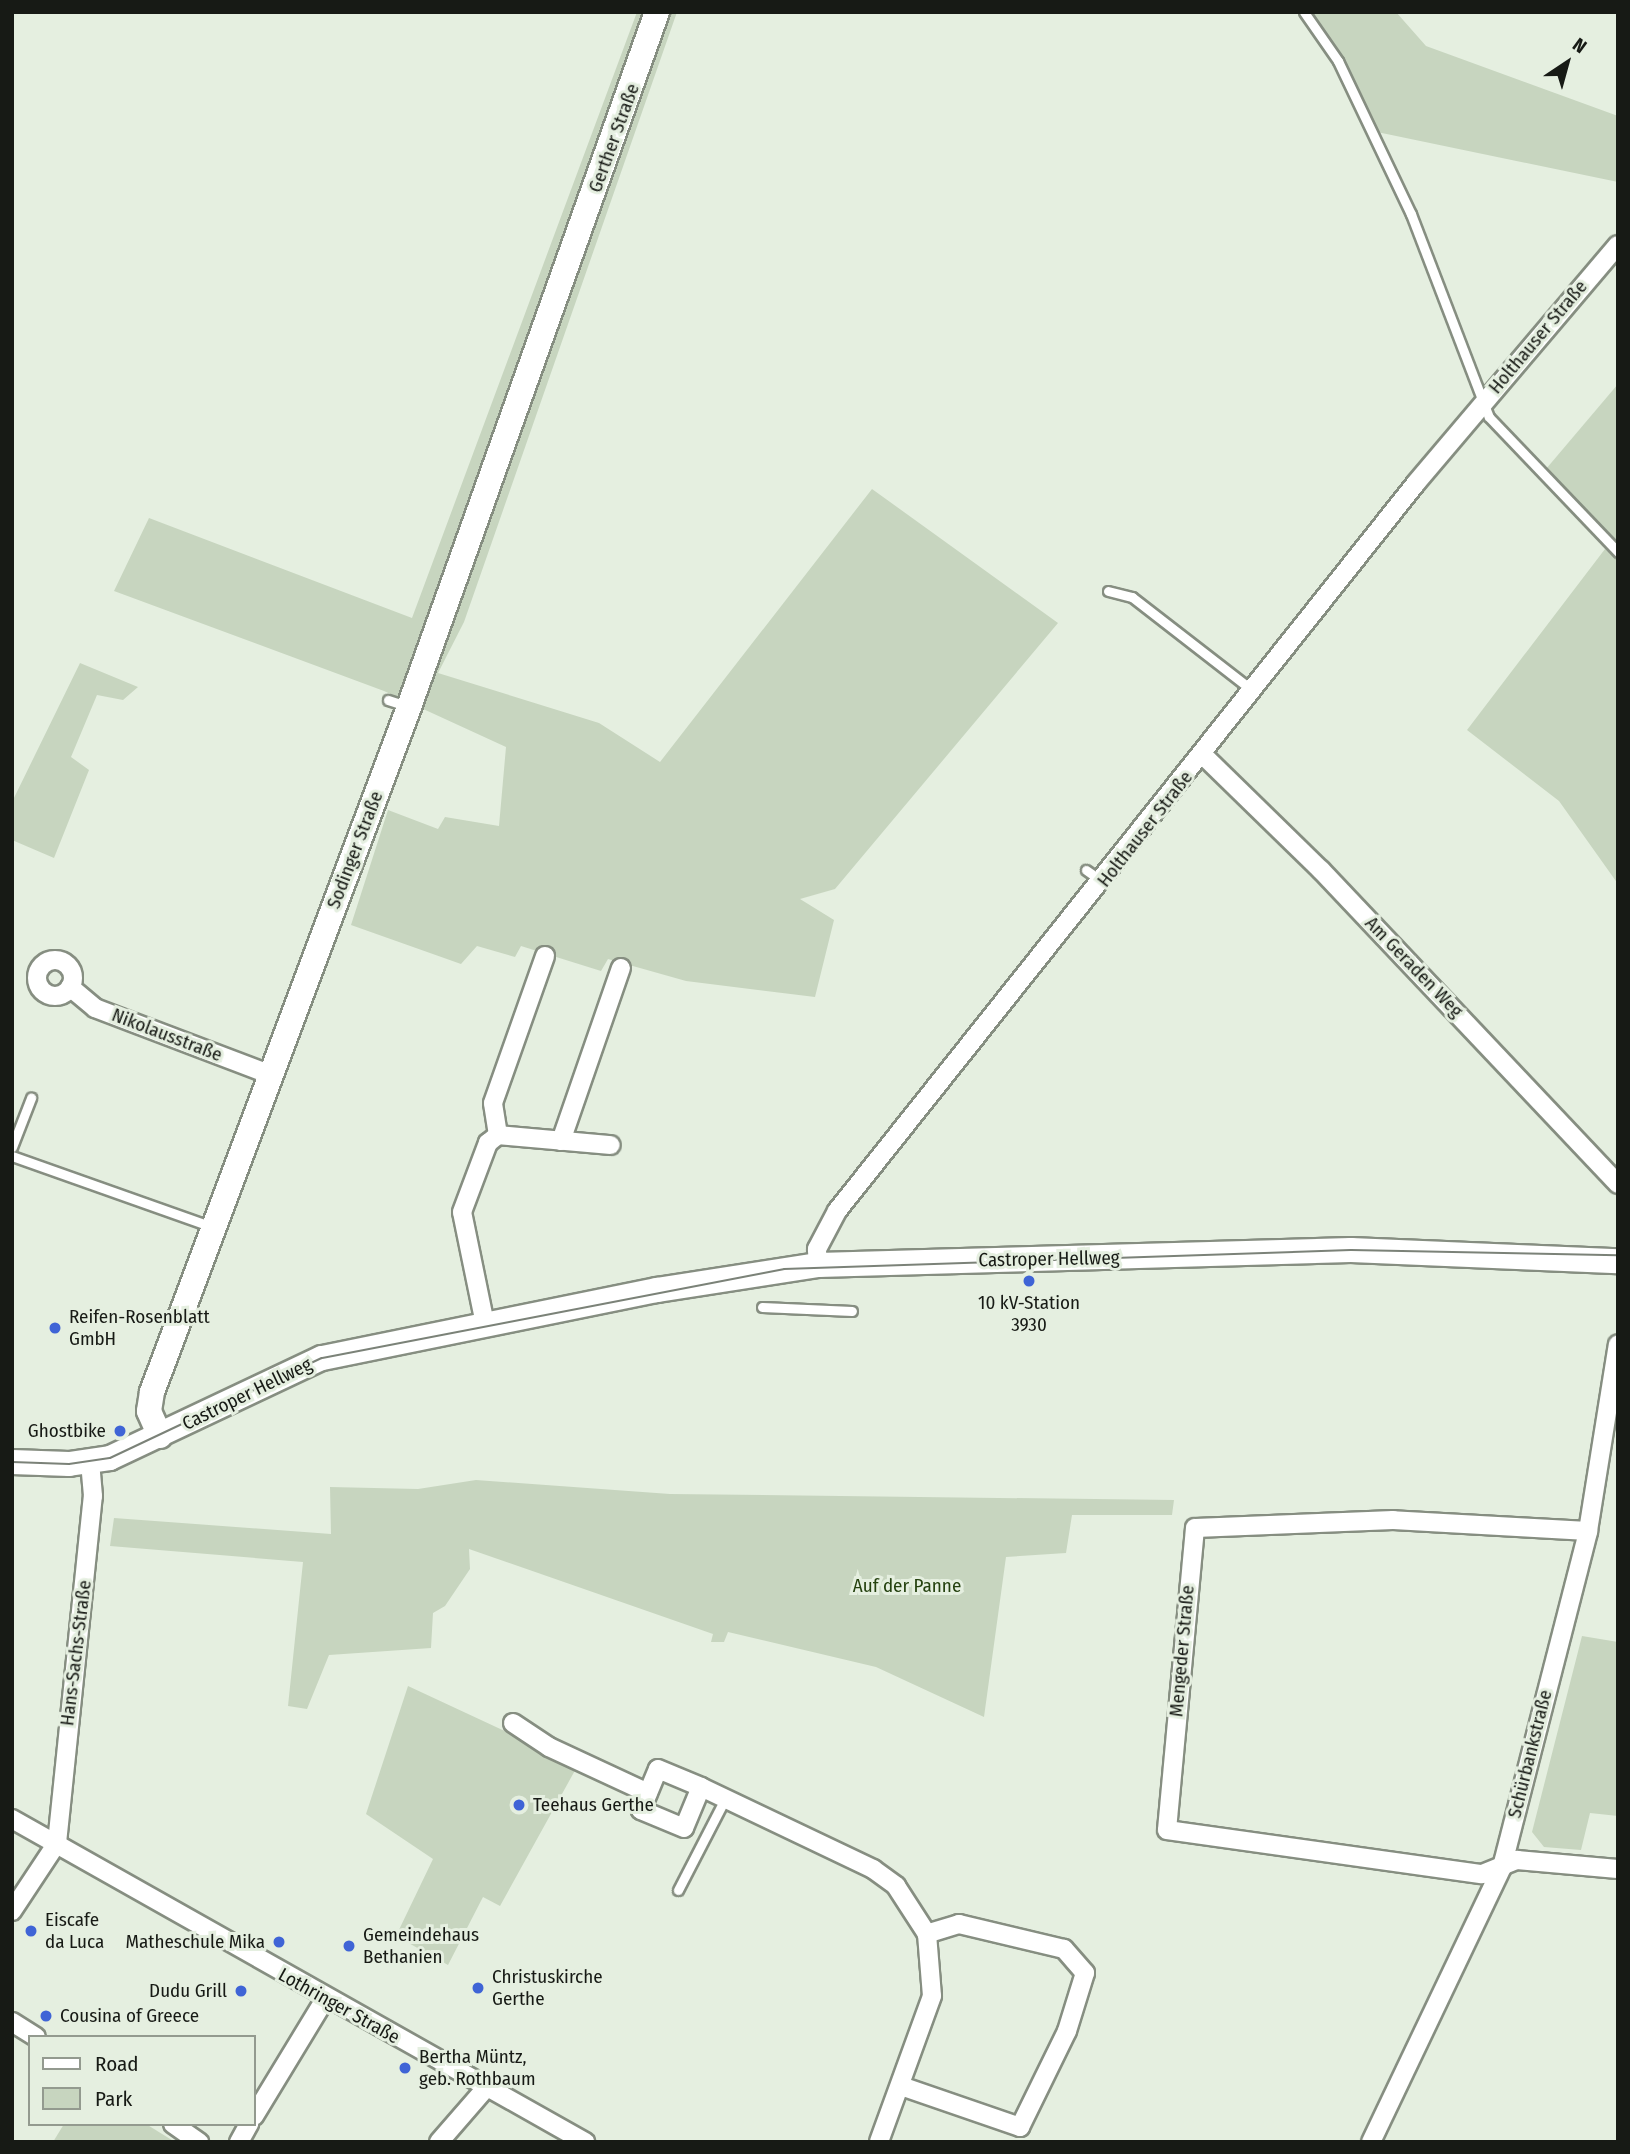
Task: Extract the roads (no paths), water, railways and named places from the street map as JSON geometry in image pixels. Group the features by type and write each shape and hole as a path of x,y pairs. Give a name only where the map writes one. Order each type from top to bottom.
{"main road":[{"name":"Gerther Straße","path":"569,262 657,12"},
{"name":"Sodinger Straße","path":"160,1436 149,1402 270,1074 398,703 569,262"},
{"name":"Castroper Hellweg","path":"12,1462 90,1463 160,1436 322,1358 485,1324 818,1265 1350,1250 1618,1261"}],"street":[{"name":"Holthauser Straße","path":"818,1265 828,1223 1103,882 1486,398 1618,245"},
{"name":"Am Geraden Weg","path":"1203,756 1321,870 1618,1184"},
{"path":"498,1135 493,1103 545,956"},
{"path":"561,1141 621,968"},
{"name":"Nikolausstraße","path":"70,987 95,1008 270,1074"},
{"path":"485,1324 462,1212 488,1143 498,1135 611,1144"},
{"name":"Schürbankstraße","path":"1371,2142 1502,1867 1588,1531 1618,1344"},
{"name":"Hans-Sachs-Straße","path":"57,1843 92,1507 90,1463"},
{"name":"Mengeder Straße","path":"1502,1867 1482,1874 1167,1830 1192,1538 1195,1528 1225,1523 1370,1520 1588,1531"},
{"path":"513,1723 648,1793"},
{"path":"701,1787 684,1828 641,1810 658,1769 701,1787 724,1801 873,1869 896,1886 927,1934 932,1996 879,2142"},
{"name":"Lothringer Straße","path":"12,1819 485,2089 585,2142"},
{"path":"12,1911 57,1843"},
{"path":"1502,1867 1517,1860 1618,1869"},
{"path":"901,2086 1020,2127 1062,2043 1084,1973 1064,1949 959,1924 927,1934"},
{"path":"256,2113 325,1998"},
{"path":"12,2022 33,2035"},
{"path":"439,2142 485,2089"},
{"path":"176,2126 199,2142"},
{"path":"239,2142 248,2126"}],"lane":[{"path":"1304,12 1338,61 1406,202 1486,398"},
{"name":"Holthauser Straße","path":"1486,398 1501,434 1618,552"},
{"path":"1108,591 1132,597 1254,691"},
{"path":"1086,870 1103,882"},
{"path":"12,1147 31,1098"},
{"path":"12,1156 212,1227"},
{"path":"762,1307 852,1311"},
{"path":"678,1890 724,1801"}],"tram line":[{"path":"12,1462 69,1464 110,1458 322,1358 784,1269 1351,1250 1618,1255"}],"place":[{"name":"10 kV-Station 3930","path":"1029,1281"},
{"name":"Reifen-Rosenblatt GmbH","path":"55,1328"},
{"name":"Ghostbike","path":"120,1431"},
{"name":"Teehaus Gerthe","path":"519,1805"},
{"name":"Eiscafe da Luca","path":"31,1931"},
{"name":"Matheschule Mika","path":"279,1942"},
{"name":"Gemeindehaus Bethanien","path":"349,1946"},
{"name":"Christuskirche Gerthe","path":"478,1988"},
{"name":"Dudu Grill","path":"241,1991"},
{"name":"Cousina of Greece","path":"46,2016"},
{"name":"Bertha Müntz, geb. Rothbaum","path":"405,2068"}],"park label":[{"name":"Auf der Panne","path":"907,1586"}]}
